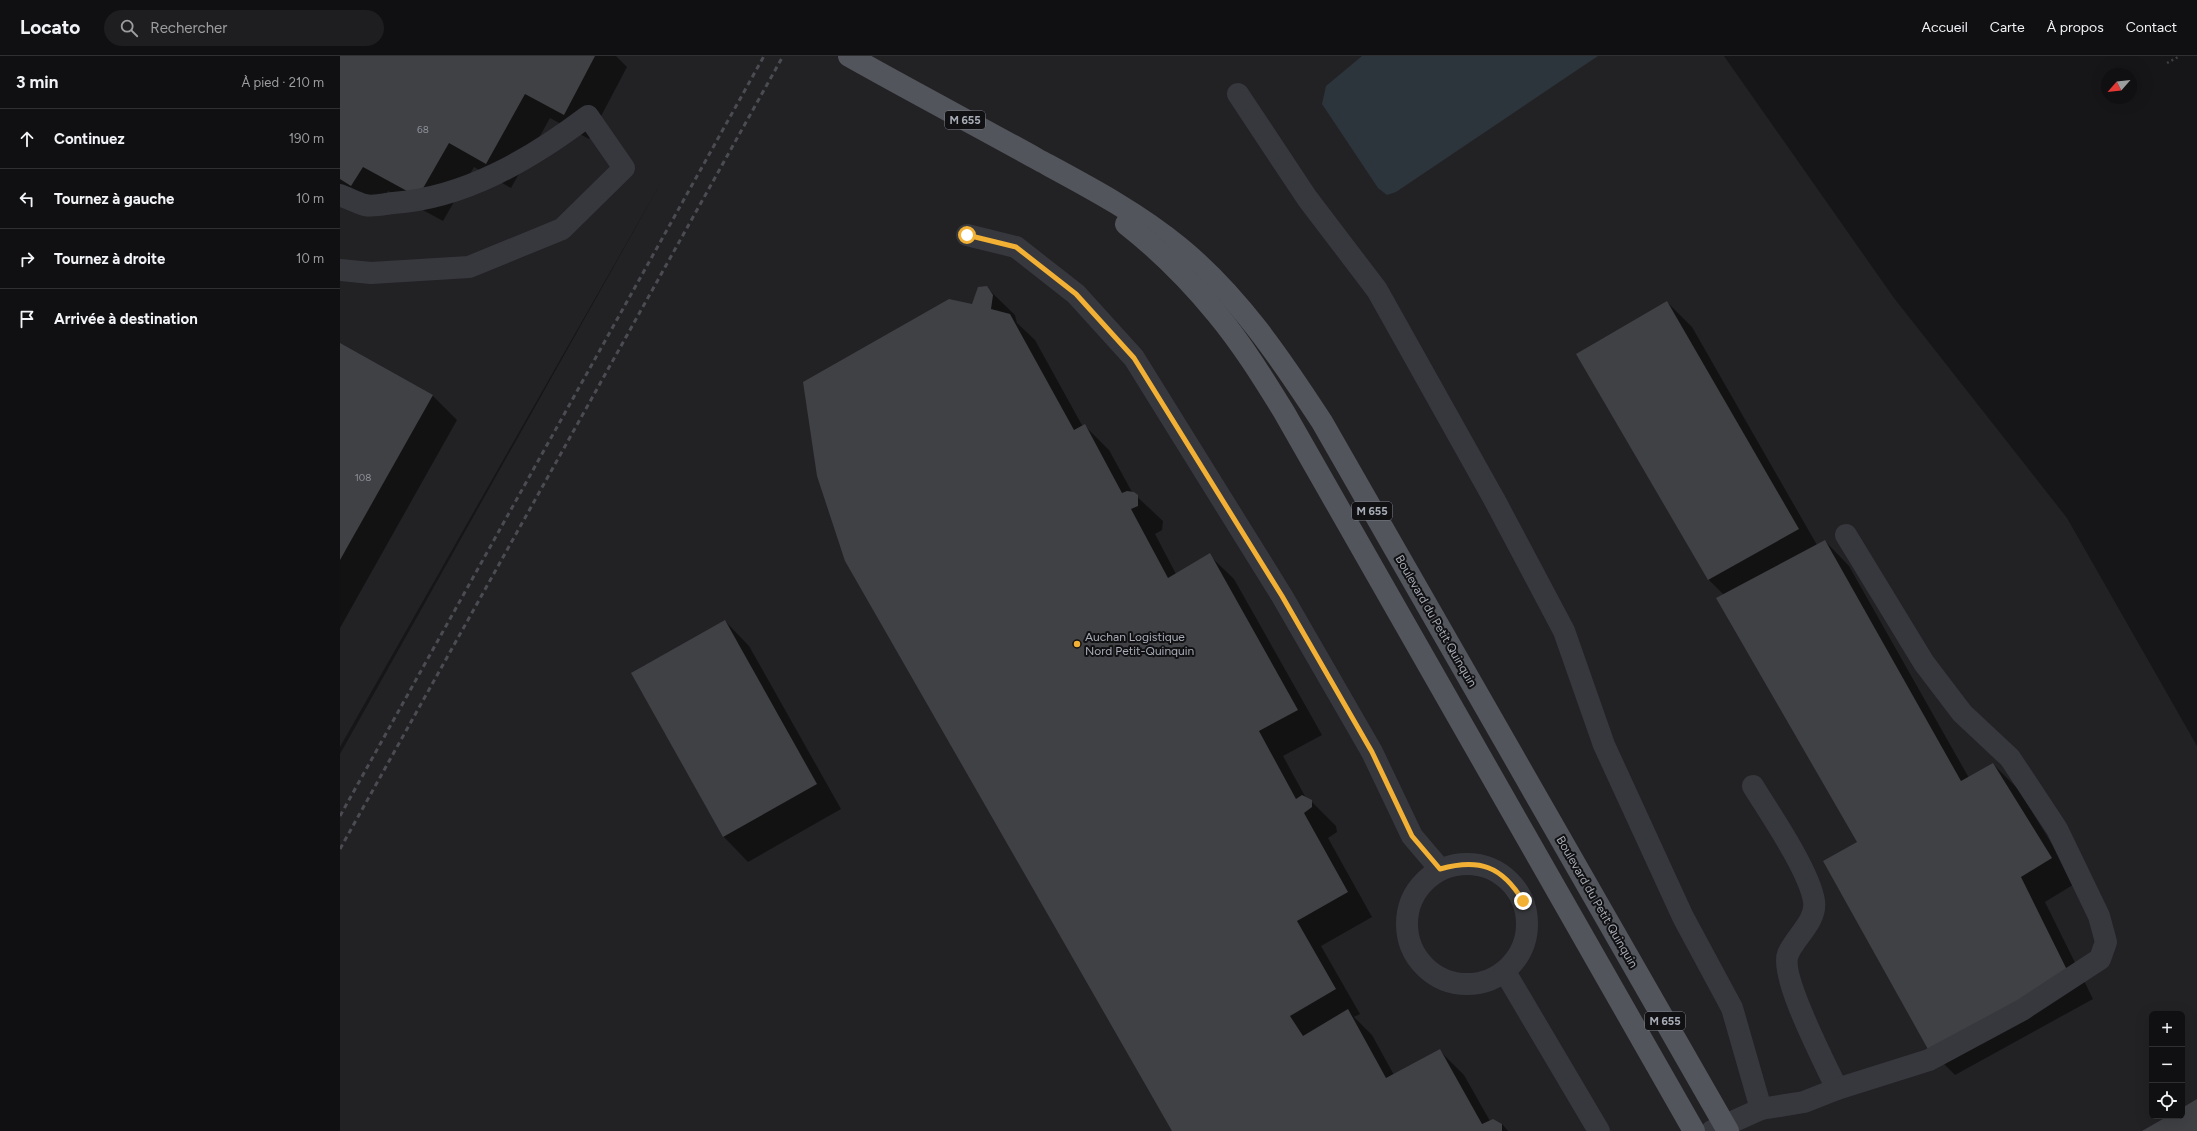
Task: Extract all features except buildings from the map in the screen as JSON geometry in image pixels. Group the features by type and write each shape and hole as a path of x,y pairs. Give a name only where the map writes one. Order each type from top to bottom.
{"main road":[{"name":"Boulevard du Petit Quinquin","path":"849,56 1068,176 1147,223 1180,248 1247,316 1286,368 1322,422 1721,1129"},
{"name":"Boulevard du Petit Quinquin","path":"1068,176 1134,230 1184,277 1217,314 1251,360 1284,412 1694,1131"}],"lane":[{"path":"1238,94 1307,198 1376,290 1494,499 1564,631 1604,745 1683,917 1732,1008 1761,1109"},
{"path":"340,195 366,205 407,202 444,193 520,162 552,142 588,116 624,168 562,229 469,267 371,273 340,270"},
{"path":"967,235 1016,247 1076,294 1134,358 1282,596 1372,752 1412,836 1440,869"},
{"path":"1721,1129 1761,1109 1804,1102 1837,1089 1929,1060 2022,1010 2100,959 2106,942 2099,916 2057,829 2010,758 1962,713 1924,663 1846,535"},
{"path":"1754,786 1802,868 1814,901 1812,916 1787,955 1788,978 1837,1089"},
{"path":"1460,864 1479,864 1497,872 1513,884 1523,901 1528,920 1526,939 1518,957 1505,972 1487,982 1467,985 1447,982 1429,972 1415,957 1408,938 1406,917 1412,898 1424,881 1440,869 1460,864"},
{"path":"1505,972 1599,1131"}],"path":[{"path":"2167,63 2180,56"}],"shaded area":[{"path":"340,56 1724,56 1894,298 2067,518 2197,746 2197,1131 340,1131 340,754 663,179 340,747"},
{"path":"1362,56 1598,56 1396,192 1387,195 1378,188 1322,104 1326,86"}],"railway":[{"path":"340,816 764,56"},
{"path":"340,849 783,56"}],"place":[{"name":"Auchan Logistique Nord Petit-Quinquin","path":"1077,644"}],"route":[{"path":"967,235 1016,247 1076,294 1134,358 1282,596 1372,752 1412,836 1440,869 1460,864 1479,864 1497,872 1513,884 1523,901"}]}
